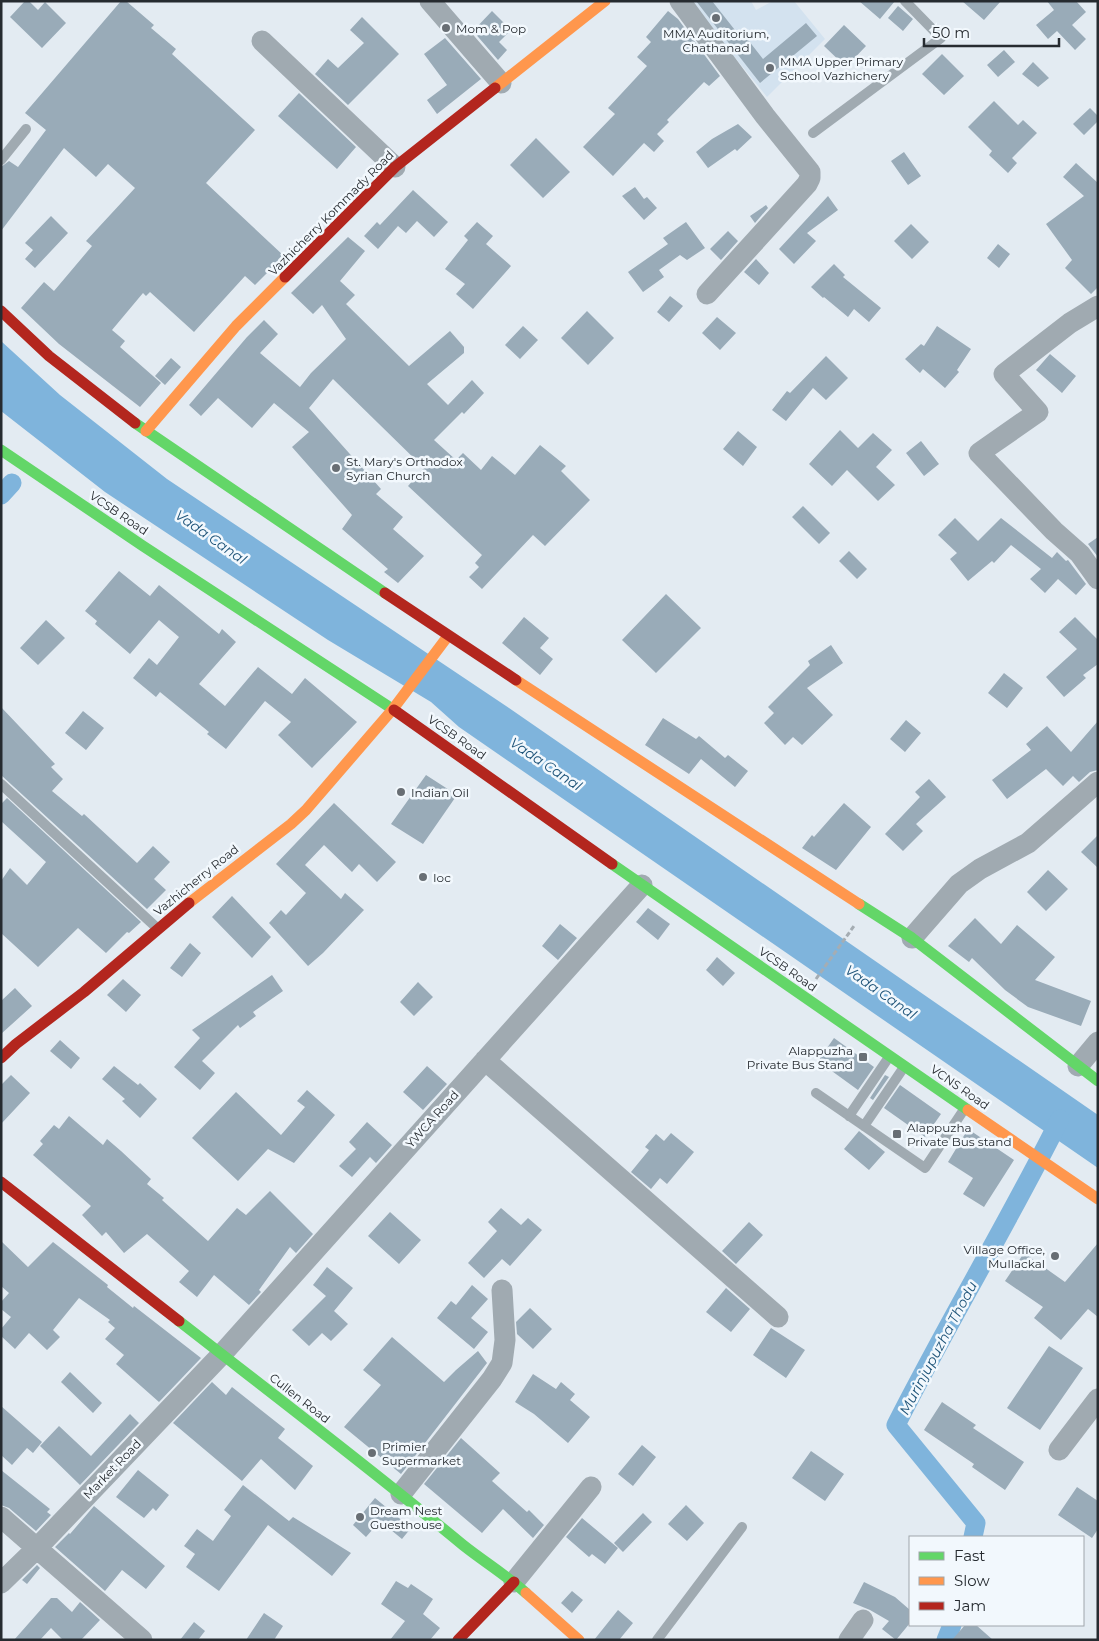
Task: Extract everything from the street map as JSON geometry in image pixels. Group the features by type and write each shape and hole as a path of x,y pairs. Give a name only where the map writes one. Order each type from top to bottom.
{"main road":[{"name":"Vazhicherry Kommady Road","path":"146,431 236,326 394,167 605,1"},
{"path":"1,311 49,356 146,431 448,636 912,938 1098,1081"},
{"name":"VCSB Road","path":"1,450 142,546 394,709 642,885 890,1056"},
{"name":"Vazhicherry Road","path":"1,1058 16,1044 84,992 198,895 301,815 394,709 448,636"},
{"name":"VCNS Road","path":"890,1056 1098,1199"},
{"name":"Cullen Road","path":"1,1182 401,1494 468,1549 514,1582 579,1640"},
{"path":"458,1640 514,1582"}],"street":[{"path":"430,1 502,83"},
{"path":"680,1 765,116 810,172 807,184 707,294"},
{"path":"262,41 394,167"},
{"path":"1098,306 1070,323 1004,374 1038,412 979,453 1054,532 1080,554 1098,579"},
{"path":"912,938 959,884 980,868 1028,843 1098,782"},
{"name":"YWCA Road","path":"222,1354 642,885"},
{"path":"1078,1066 1098,1042"},
{"path":"485,1060 778,1317"},
{"path":"401,1494 492,1379 502,1362 505,1340 502,1290"},
{"name":"Market Road","path":"1,1583 37,1548 222,1354"},
{"path":"1059,1450 1098,1399"},
{"path":"514,1582 591,1488"},
{"path":"1,1517 142,1640"},
{"path":"849,1640 863,1620"}],"lane":[{"path":"813,133 941,38 906,1"},
{"path":"1,160 26,129"},
{"path":"1,784 157,929"},
{"path":"849,1116 890,1056"},
{"path":"864,1126 905,1066"},
{"path":"816,1093 925,1168 965,1107"},
{"path":"657,1640 742,1527"}],"path":[{"path":"815,980 851,930"}],"shaded area":[{"name":"MMA Upper Primary School Vazhichery","path":"689,1 751,1 756,10 773,1 794,1 825,39 767,97"}],"water":[{"name":"Vada Canal","path":"1,341 60,395 167,479 509,708 1098,1115 1098,1168 459,727 431,702 328,640 105,492 1,411"}],"building":[{"path":"25,1 29,1 38,10 45,2 66,23 42,48 10,17"},
{"path":"121,1 126,1 154,25 151,28 176,49 172,54 255,130 206,183 284,256 255,285 245,276 194,332 150,292 146,296 143,293 112,330 125,341 120,347 161,383 140,407 59,344 21,308 44,282 54,291 92,246 86,241 135,188 108,164 96,177 64,148 1,231 1,167 9,161 18,167 46,130 25,113"},
{"path":"696,1 712,1 742,39 745,36 763,59 806,23 817,36 760,83"},
{"path":"859,1 895,1 880,19"},
{"path":"962,1 1001,1 984,20"},
{"path":"1047,1 1076,1 1086,12 1072,25 1086,39 1075,50 1057,31 1048,39 1036,25 1054,10"},
{"path":"898,6 913,19 903,31 888,18"},
{"path":"492,11 511,30 499,42 507,50 498,60 473,31"},
{"path":"668,11 678,19 720,76 709,86 704,82 667,120 669,122 657,134 664,141 654,152 644,143 613,176 583,147 615,114 608,108 647,66 637,57 651,42 646,37"},
{"path":"362,17 399,54 348,105 315,74 328,59 338,68 364,43 350,30"},
{"path":"844,25 866,46 846,67 824,46"},
{"path":"445,38 481,79 437,114 427,100 447,85 424,54"},
{"path":"1004,50 1015,62 998,77 987,65"},
{"path":"942,54 964,76 944,95 922,74"},
{"path":"1033,62 1049,78 1038,87 1022,74"},
{"path":"299,93 356,147 337,169 278,116"},
{"path":"994,101 1018,125 1023,120 1037,133 1012,158 1017,163 1008,173 989,155 992,151 968,127"},
{"path":"1090,108 1098,116 1098,121 1084,135 1073,124"},
{"path":"738,124 752,137 737,151 735,149 708,168 696,152 712,139"},
{"path":"536,138 570,172 543,198 510,165"},
{"path":"904,152 921,176 908,185 891,161"},
{"path":"1076,163 1098,183 1098,287 1091,294 1065,268 1072,260 1046,224 1084,196 1063,177"},
{"path":"635,187 644,199 647,197 657,208 644,220 622,196"},
{"path":"413,190 448,222 434,237 417,221 406,233 398,226 378,249 364,236 377,222 380,225"},
{"path":"828,196 838,210 807,233 816,241 794,264 779,249"},
{"path":"766,205 768,208 755,223 750,216"},
{"path":"51,216 68,233 35,268 25,259 33,250 25,243"},
{"path":"477,222 493,236 486,244 511,266 473,309 456,294 465,284 445,269 468,240 464,236"},
{"path":"686,222 705,248 687,260 680,255 659,270 664,277 643,292 628,272 668,244 663,238"},
{"path":"911,224 929,242 912,259 894,241"},
{"path":"728,231 738,241 721,260 710,249"},
{"path":"348,237 365,251 340,281 355,295 346,304 409,366 450,331 464,347 464,353 427,384 448,405 472,380 484,393 464,414 462,412 434,440 456,460 463,453 481,470 492,456 515,475 540,445 566,466 561,471 590,500 545,546 533,535 482,589 469,577 479,567 475,563 482,555 408,486 424,468 333,379 309,408 381,489 376,494 403,517 393,529 424,556 398,583 384,572 388,569 342,529 352,515 292,447 309,432 274,403 252,428 218,398 201,416 189,405 264,320 278,334 260,353 300,387 311,373 346,339 322,305 313,314 291,293"},
{"path":"998,244 1010,254 999,268 987,258"},
{"path":"756,259 769,273 759,285 744,272"},
{"path":"834,264 845,275 843,277 881,308 869,322 854,309 848,317 811,287"},
{"path":"670,296 683,306 669,322 657,312"},
{"path":"587,311 614,338 588,365 561,338"},
{"path":"717,317 736,333 720,350 702,333"},
{"path":"523,326 538,340 520,359 505,345"},
{"path":"937,326 971,349 957,370 959,372 945,388 923,369 920,373 905,359 921,344 924,346"},
{"path":"1050,354 1076,376 1062,393 1036,370"},
{"path":"826,356 848,378 826,400 813,388 786,421 772,410 787,391 790,393"},
{"path":"171,358 181,367 165,385 155,376"},
{"path":"840,430 858,448 873,433 892,450 876,467 895,485 878,501 847,470 832,486 809,464"},
{"path":"738,431 757,447 743,466 723,449"},
{"path":"921,441 939,464 924,476 906,453"},
{"path":"803,506 830,533 819,544 792,517"},
{"path":"955,518 978,541 1001,518 1052,558 1057,552 1066,561 1068,560 1086,584 1076,595 1058,579 1045,593 1030,579 1041,569 1011,545 994,563 992,561 968,581 950,559 957,553 938,535"},
{"path":"1098,537 1098,557 1088,544"},
{"path":"849,551 867,569 857,579 839,561"},
{"path":"119,571 150,596 159,585 219,634 222,629 236,642 199,684 225,706 258,667 292,694 305,678 357,722 312,768 278,735 291,722 265,701 226,749 207,734 209,732 160,692 156,697 133,678 149,658 157,665 179,637 159,620 130,654 95,624 97,621 85,611"},
{"path":"666,594 701,628 656,673 622,640"},
{"path":"524,617 549,638 540,648 553,659 540,675 502,643"},
{"path":"1075,617 1098,640 1098,664 1083,675 1086,678 1064,697 1046,677 1077,649 1059,632"},
{"path":"46,620 65,638 38,665 20,648"},
{"path":"831,645 843,663 807,688 833,715 802,745 793,737 785,745 764,723 774,713 768,707 810,665 808,661"},
{"path":"1004,673 1023,688 1007,708 988,693"},
{"path":"1,707 55,764 51,767 63,779 52,791 82,816 84,814 137,863 153,846 170,862 154,879 166,890 147,909 1,775"},
{"path":"83,711 104,728 86,750 65,733"},
{"path":"663,718 696,739 699,736 725,758 728,755 748,771 735,787 701,759 689,774 645,745"},
{"path":"906,720 921,733 905,752 890,739"},
{"path":"1098,721 1098,770 1090,772 1079,782 1073,776 1063,786 1046,769 1007,799 992,780 1031,750 1026,744 1047,726 1071,752"},
{"path":"426,775 457,795 423,844 391,824"},
{"path":"929,779 946,797 916,824 923,831 903,851 885,834 920,797 915,792"},
{"path":"7,798 141,922 129,933 127,932 106,953 78,928 38,967 1,933 1,881 10,868 27,885 46,862 1,821 1,804"},
{"path":"334,803 396,862 377,882 359,864 352,872 324,845 305,865 341,899 345,893 364,910 308,966 269,923 281,910 286,915 306,893 276,864"},
{"path":"844,803 871,827 836,870 802,848 812,835 814,837"},
{"path":"1098,835 1098,868 1081,852"},
{"path":"1048,870 1068,889 1046,911 1027,892"},
{"path":"232,896 271,937 252,958 212,917"},
{"path":"648,908 670,924 658,940 636,922"},
{"path":"975,918 1001,944 1017,925 1055,957 1035,980 1091,1001 1081,1026 1028,1007 1005,990 972,958 969,962 948,946"},
{"path":"560,924 577,938 558,960 542,946"},
{"path":"190,943 201,953 182,977 170,968"},
{"path":"717,957 735,973 723,986 706,970"},
{"path":"272,975 283,991 253,1012 256,1016 240,1028 238,1025 202,1061 215,1073 200,1090 174,1067 200,1038 192,1030"},
{"path":"123,979 141,995 126,1012 107,995"},
{"path":"418,982 433,997 414,1016 400,1002"},
{"path":"15,988 32,1006 1,1034 1,1001"},
{"path":"834,1038 874,1067 858,1090 818,1061"},
{"path":"60,1040 80,1058 71,1069 50,1051"},
{"path":"114,1066 138,1085 140,1083 157,1099 140,1118 122,1101 125,1099 102,1079"},
{"path":"427,1066 447,1084 423,1110 403,1092"},
{"path":"11,1075 30,1093 1,1124 1,1085"},
{"path":"885,1075 889,1077 873,1100 870,1098"},
{"path":"900,1085 941,1114 925,1137 884,1108"},
{"path":"307,1090 335,1115 294,1163 268,1149 238,1181 192,1138 236,1092 281,1135 305,1107 297,1101"},
{"path":"69,1116 103,1145 107,1139 121,1151 151,1179 147,1184 164,1198 162,1200 208,1241 237,1208 246,1215 270,1191 313,1234 296,1253 290,1247 259,1290 261,1292 249,1305 214,1275 197,1297 179,1282 189,1271 147,1234 124,1253 106,1232 102,1236 82,1215 91,1206 33,1155 43,1144 40,1141 54,1125 59,1129"},
{"path":"367,1122 392,1145 376,1163 370,1157 352,1177 339,1166 356,1149 349,1142"},
{"path":"968,1129 1014,1160 984,1207 963,1194 973,1178 948,1162"},
{"path":"859,1131 885,1152 869,1170 844,1149"},
{"path":"671,1133 694,1152 667,1184 660,1178 651,1189 631,1172 649,1150 645,1147 656,1134 664,1141"},
{"path":"501,1208 521,1225 528,1218 542,1230 510,1266 502,1259 484,1278 468,1263 497,1231 488,1222"},
{"path":"390,1212 421,1240 399,1264 368,1236"},
{"path":"749,1222 763,1235 736,1264 722,1251"},
{"path":"1,1241 28,1267 53,1242 108,1285 107,1287 133,1308 134,1306 201,1358 159,1402 116,1364 124,1355 105,1339 115,1328 108,1322 110,1320 79,1298 53,1330 60,1337 47,1350 29,1333 15,1349 1,1336 1,1329 11,1317 1,1309 1,1302 9,1293 1,1286"},
{"path":"1098,1243 1098,1317 1088,1309 1061,1340 1034,1318 1043,1307 1005,1281 1024,1253 1065,1282"},
{"path":"327,1267 353,1288 334,1311 348,1324 331,1341 322,1333 309,1346 292,1330 326,1296 313,1285"},
{"path":"472,1285 488,1299 471,1318 488,1332 474,1349 437,1318 451,1301 456,1305"},
{"path":"726,1288 750,1309 731,1332 706,1312"},
{"path":"530,1308 552,1329 533,1349 517,1334 516,1322"},
{"path":"771,1328 805,1350 786,1378 753,1355"},
{"path":"392,1337 444,1382 478,1351 487,1363 401,1474 344,1427 381,1385 363,1370"},
{"path":"1049,1346 1083,1368 1040,1430 1007,1408"},
{"path":"70,1372 102,1403 93,1413 61,1382"},
{"path":"533,1374 556,1389 561,1382 575,1394 570,1400 590,1417 568,1443 534,1414 515,1402"},
{"path":"212,1382 226,1395 232,1387 285,1429 278,1438 313,1466 295,1490 261,1459 242,1481 173,1423"},
{"path":"942,1402 976,1425 973,1428 1024,1462 1005,1490 972,1467 974,1464 924,1430"},
{"path":"1,1406 42,1442 33,1453 27,1448 12,1465 1,1455"},
{"path":"130,1414 139,1423 80,1485 40,1446 59,1426 91,1456"},
{"path":"461,1438 500,1473 492,1481 527,1512 529,1510 544,1525 533,1538 503,1509 482,1533 424,1484"},
{"path":"642,1445 656,1457 633,1486 618,1474"},
{"path":"811,1451 844,1474 825,1501 792,1478"},
{"path":"1,1470 50,1509 47,1512 51,1515 36,1531 9,1508 1,1505"},
{"path":"138,1470 169,1495 156,1511 153,1508 144,1518 116,1497"},
{"path":"243,1485 289,1521 293,1517 351,1553 332,1576 268,1525 219,1591 186,1567 195,1554 184,1546 197,1529 213,1541 231,1516 224,1510"},
{"path":"1077,1487 1098,1501 1098,1529 1092,1538 1058,1515"},
{"path":"375,1498 411,1528 402,1539 380,1521 366,1537 353,1525"},
{"path":"686,1505 704,1523 687,1541 668,1524"},
{"path":"94,1506 165,1566 146,1589 122,1570 105,1591 55,1547 70,1534"},
{"path":"643,1513 652,1522 623,1552 614,1543"},
{"path":"582,1518 618,1548 605,1564 592,1554 589,1557 566,1537"},
{"path":"37,1565 40,1568 27,1584 22,1580"},
{"path":"396,1581 408,1588 411,1584 433,1599 423,1614 440,1628 430,1640 390,1640 405,1621 381,1604"},
{"path":"864,1582 895,1597 909,1609 909,1624 896,1640 882,1629 889,1621 853,1603"},
{"path":"572,1591 583,1600 572,1613 561,1603"},
{"path":"51,1598 57,1598 72,1612 80,1602 100,1620 81,1640 63,1640 51,1628 40,1640 14,1640"},
{"path":"618,1610 633,1623 619,1640 594,1640"},
{"path":"264,1613 283,1626 274,1640 246,1640"},
{"path":"194,1622 205,1631 198,1640 180,1640"},
{"path":"964,1626 977,1626 993,1640 952,1640"}],"waterway":[{"path":"1,495 12,483"},
{"name":"Murinjupuzha Thodu","path":"973,1536 976,1523 896,1425 1060,1119"},
{"name":"Murinjupuzha Thodu","path":"946,1640 952,1626"}],"traffic: fast":[{"path":"135,423 385,593"},
{"path":"1,450 143,546 394,710"},
{"path":"612,864 968,1110"},
{"path":"859,904 912,938 1098,1081"},
{"path":"179,1321 526,1593"}],"traffic: slow":[{"path":"495,88 605,1"},
{"path":"146,431 236,326 285,277"},
{"path":"189,903 291,824 306,810 393,709 448,636"},
{"path":"516,680 859,904"},
{"path":"968,1110 1098,1199"},
{"path":"526,1593 579,1640"}],"traffic: jam":[{"path":"285,277 395,167 495,88"},
{"path":"1,311 49,356 135,423"},
{"path":"385,593 516,680"},
{"path":"394,710 612,864"},
{"path":"1,1058 16,1044 84,992 189,903"},
{"path":"1,1182 179,1321"},
{"path":"458,1640 514,1582"}],"place":[{"name":"MMA Auditorium, Chathanad","path":"716,18"},
{"name":"Mom & Pop","path":"446,28"},
{"name":"MMA Upper Primary School Vazhichery","path":"770,68"},
{"name":"St. Mary's Orthodox Syrian Church","path":"336,468"},
{"name":"Indian Oil","path":"401,792"},
{"name":"Ioc","path":"423,877"},
{"name":"Alappuzha Private Bus Stand","path":"863,1057"},
{"name":"Alappuzha Private Bus stand","path":"897,1134"},
{"name":"Village Office, Mullackal","path":"1055,1256"},
{"name":"Primier Supermarket","path":"372,1453"},
{"name":"Dream Nest Guesthouse","path":"360,1517"}]}
